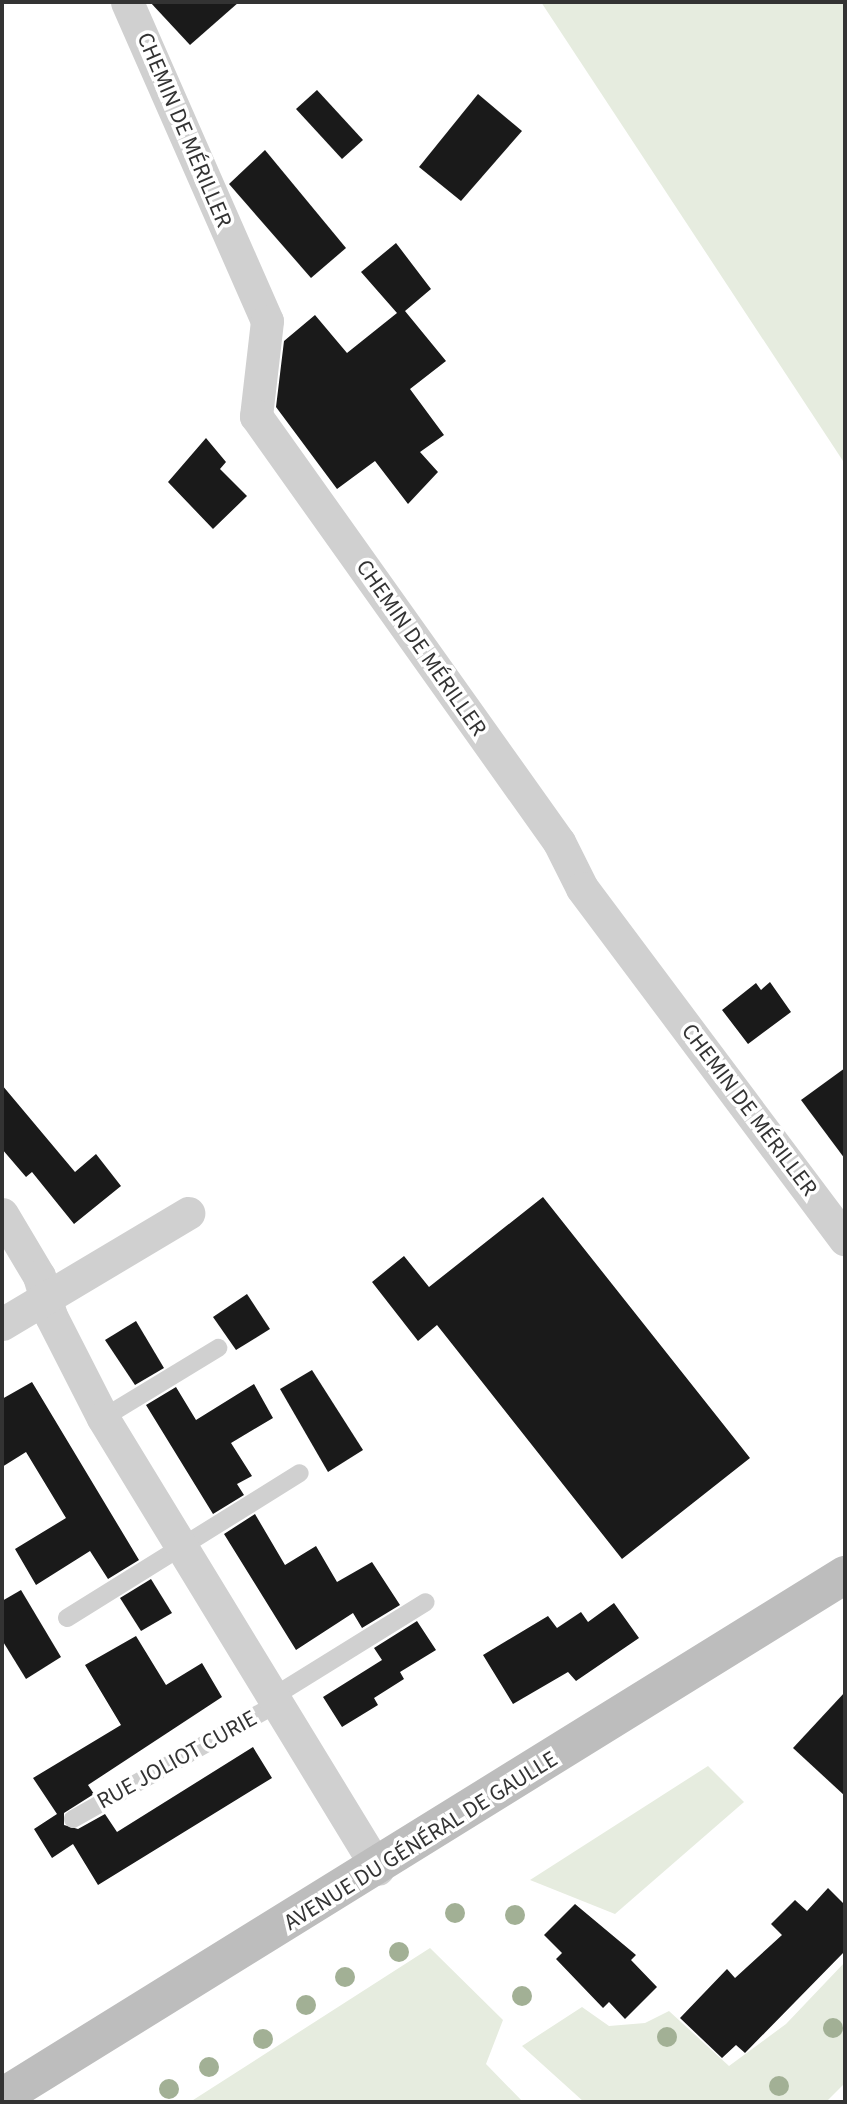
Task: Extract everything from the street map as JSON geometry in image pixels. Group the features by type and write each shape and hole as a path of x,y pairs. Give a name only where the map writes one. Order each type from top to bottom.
{"main road":[{"name":"AVENUE DU GÉNÉRAL DE GAULLE","path":"2,2098 378,1868 842,1575"}],"street":[{"name":"CHEMIN DE MÉRILLER","path":"127,2 267,321 256,416 559,842 582,888 845,1240"},
{"path":"2,1324 188,1213"},
{"name":"RUE JOLIOT CURIE","path":"2,1214 40,1276 46,1299 103,1418 278,1698 378,1868"}],"lane":[{"path":"103,1418 218,1348"},
{"path":"67,1618 300,1473"},
{"name":"RUE JOLIOT CURIE","path":"73,1819 278,1698 426,1602"}],"shaded area":[{"path":"541,2 845,2 845,464"},
{"path":"708,1766 744,1802 615,1914 530,1880"},
{"path":"430,1948 503,2020 486,2064 523,2102 190,2102"},
{"path":"845,1962 845,2083 826,2102 584,2102 522,2046 582,2007 609,2026 645,2023 669,2011 729,2066 786,2024"}],"building":[{"path":"150,2 239,2 190,45"},
{"path":"317,90 363,140 342,159 296,109"},
{"path":"478,94 522,131 461,201 419,167"},
{"path":"265,150 346,248 311,278 229,184"},
{"path":"396,243 431,289 405,311 446,361 410,389 444,435 420,452 438,472 408,504 375,461 337,489 276,407 284,341 315,315 347,353 397,313 361,272"},
{"path":"206,438 226,462 220,469 247,496 213,529 168,482"},
{"path":"770,982 791,1012 748,1044 722,1010 756,983 761,990"},
{"path":"845,1068 845,1159 801,1100"},
{"path":"2,1085 75,1172 96,1154 121,1186 74,1224 32,1172 26,1177 2,1149"},
{"path":"543,1197 750,1458 622,1559 437,1325 418,1341 372,1282 404,1256 429,1287"},
{"path":"247,1294 270,1329 236,1350 213,1317"},
{"path":"136,1321 164,1368 135,1385 105,1340"},
{"path":"312,1370 363,1450 328,1472 280,1389"},
{"path":"32,1382 139,1560 108,1579 90,1551 36,1585 15,1549 66,1518 26,1452 2,1467 2,1399"},
{"path":"254,1384 273,1418 231,1443 252,1476 237,1484 244,1495 213,1514 146,1405 176,1387 196,1420"},
{"path":"255,1514 285,1565 316,1546 337,1582 372,1562 400,1605 362,1628 353,1613 296,1650 224,1534"},
{"path":"151,1579 172,1613 141,1631 120,1598"},
{"path":"21,1590 61,1657 26,1679 2,1640 2,1601"},
{"path":"614,1603 639,1638 576,1681 568,1672 513,1704 483,1655 548,1616 557,1628 581,1612 588,1622"},
{"path":"417,1621 436,1650 400,1672 404,1679 374,1698 378,1705 342,1727 323,1697 382,1660 374,1648"},
{"path":"136,1636 166,1685 202,1663 222,1697 88,1785 94,1794 64,1813 64,1825 78,1829 105,1814 117,1832 253,1747 272,1778 98,1885 73,1844 52,1858 34,1829 57,1814 33,1778 121,1725 85,1665"},
{"path":"845,1692 845,1796 793,1748"},
{"path":"828,1888 845,1905 845,1951 745,2053 736,2045 722,2058 680,2018 727,1969 735,1978 782,1935 771,1924 795,1900 807,1911"},
{"path":"575,1904 636,1955 631,1960 657,1987 625,2019 609,2002 603,2008 556,1959 562,1953 544,1935"}]}
